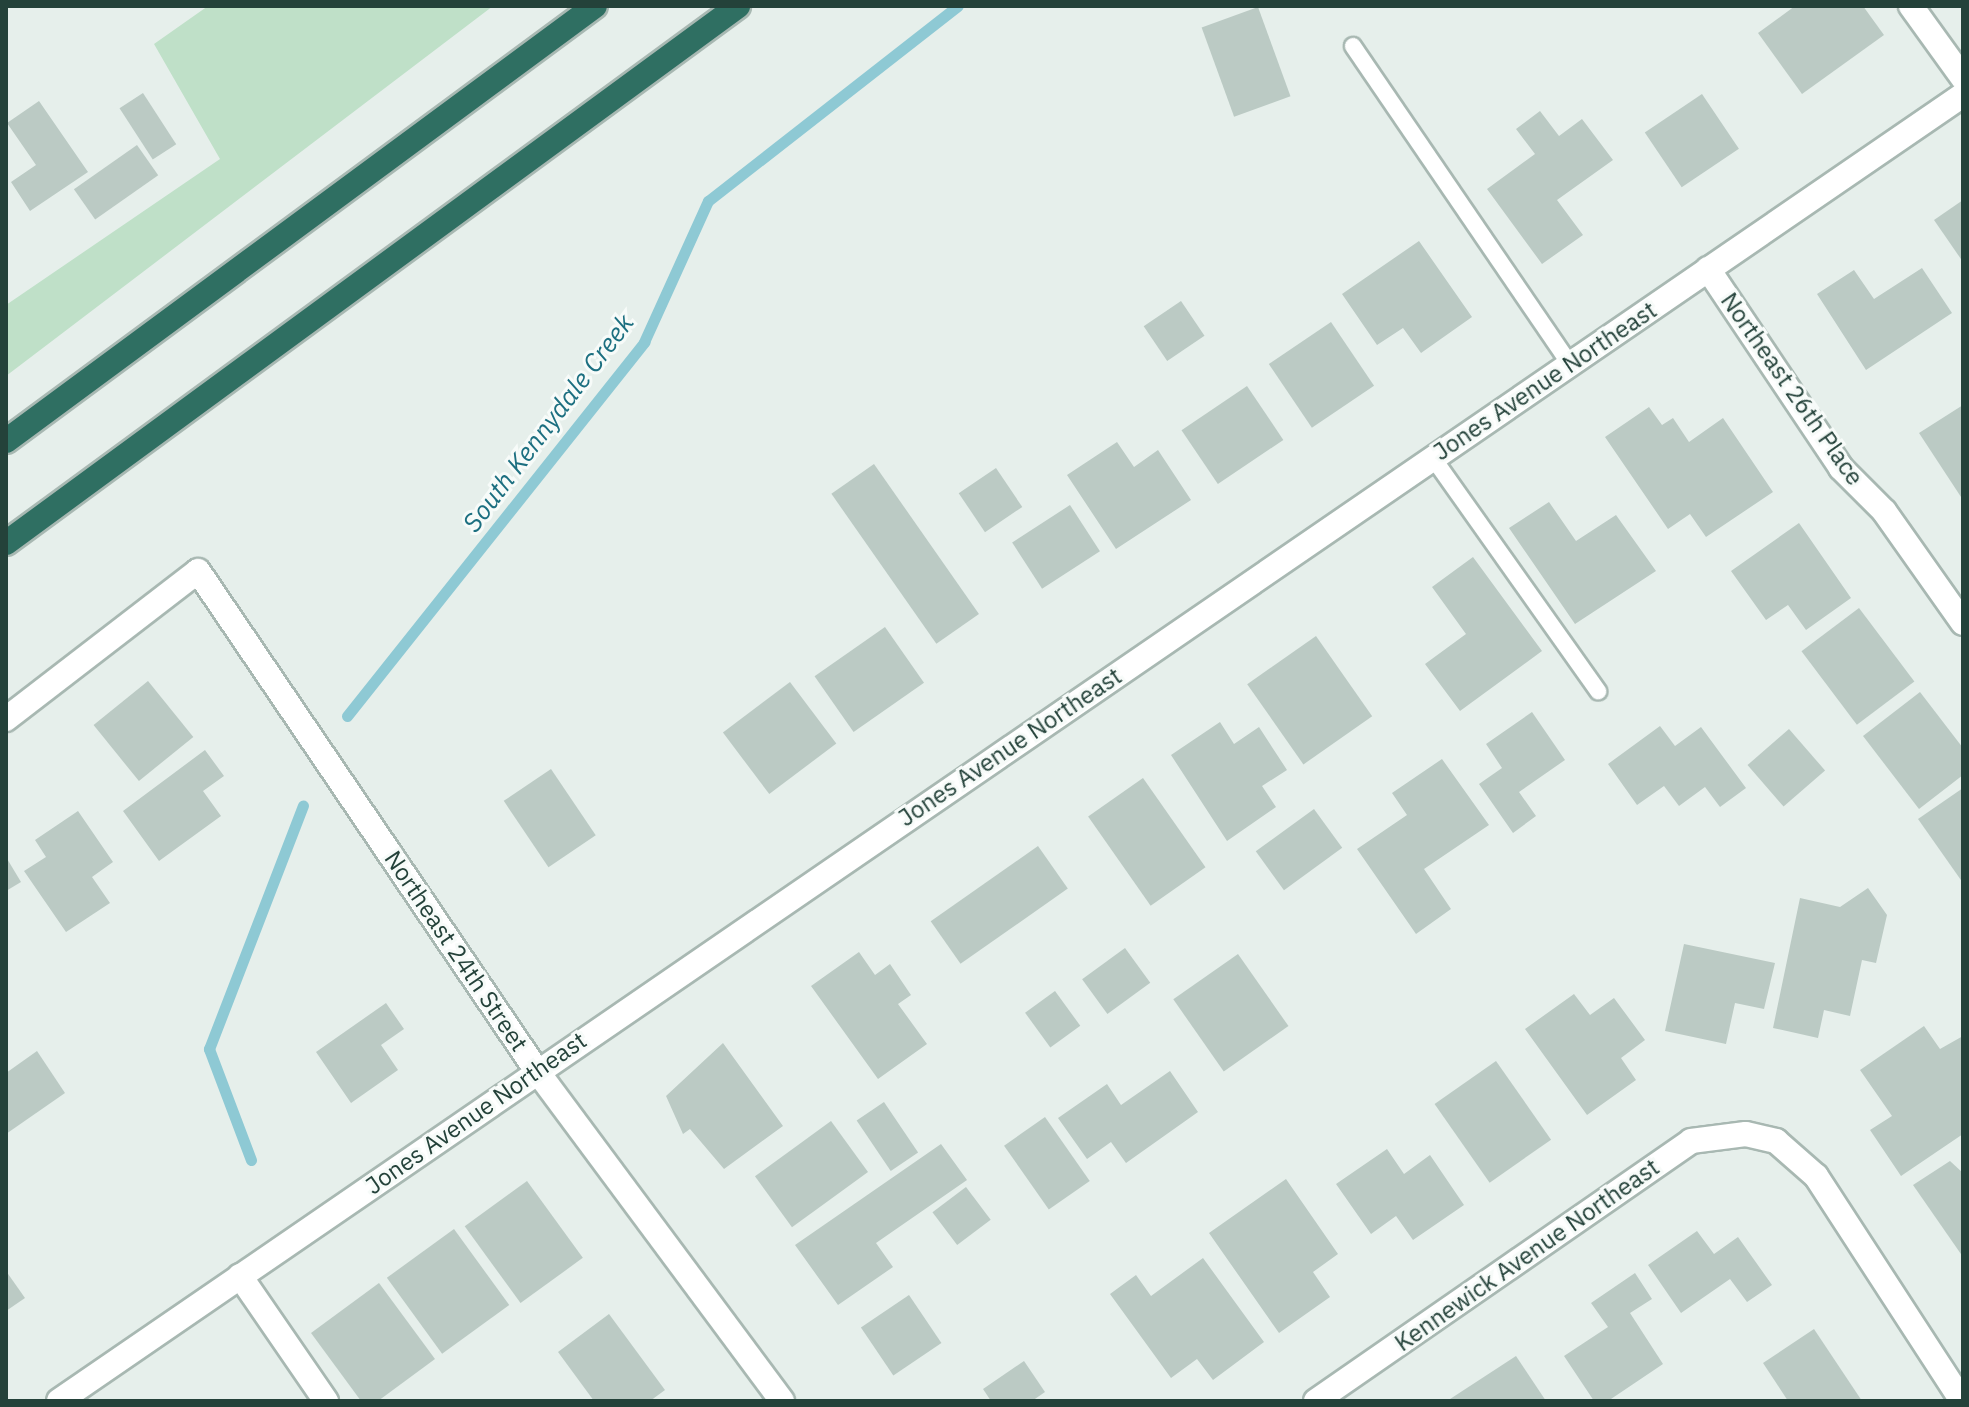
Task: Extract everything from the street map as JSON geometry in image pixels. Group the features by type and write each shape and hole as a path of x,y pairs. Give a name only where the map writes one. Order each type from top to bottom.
{"highway":[{"path":"6,441 595,6"},
{"path":"6,543 738,6"}],"street":[{"path":"1911,6 1963,78"},
{"name":"Jones Avenue Northeast","path":"59,1401 1963,95"},
{"name":"Northeast 26th Place","path":"1708,269 1841,468 1884,511 1963,623"},
{"name":"Northeast 24th Street","path":"6,719 198,571 537,1071 782,1401"},
{"name":"Kennewick Avenue Northeast","path":"1316,1401 1691,1141 1746,1134 1776,1141 1816,1176 1962,1401"},
{"path":"240,1276 326,1401"}],"lane":[{"path":"1353,46 1570,364"},
{"path":"1433,458 1598,691"}],"green space":[{"path":"208,6 493,6 6,376 6,305 220,159 154,44"}],"building":[{"path":"1795,6 1863,6 1884,35 1802,94 1758,33"},
{"path":"1258,7 1290,96 1234,117 1202,28"},
{"path":"143,93 176,144 153,159 120,108"},
{"path":"1702,94 1739,149 1682,187 1645,133"},
{"path":"39,101 88,172 30,211 11,182 36,165 7,123"},
{"path":"1540,111 1559,136 1582,119 1613,160 1557,200 1583,235 1542,264 1487,189 1535,154 1516,129"},
{"path":"137,145 158,175 95,219 74,189"},
{"path":"1963,200 1963,262 1934,220"},
{"path":"1419,241 1472,317 1421,353 1403,328 1377,345 1342,294"},
{"path":"1922,268 1952,313 1866,370 1817,294 1854,270 1874,299"},
{"path":"1181,301 1204,336 1167,361 1144,326"},
{"path":"1331,322 1374,386 1312,428 1269,364"},
{"path":"1247,386 1283,440 1218,484 1182,430"},
{"path":"1963,405 1963,500 1919,433"},
{"path":"1649,407 1662,425 1673,418 1689,442 1723,418 1773,492 1706,537 1690,514 1668,529 1605,437"},
{"path":"1117,442 1134,467 1158,450 1191,500 1116,549 1067,475"},
{"path":"874,464 979,614 936,644 831,494"},
{"path":"996,468 1022,507 985,532 959,493"},
{"path":"1549,502 1576,541 1616,515 1656,571 1575,624 1509,528"},
{"path":"1070,505 1100,551 1042,589 1012,543"},
{"path":"1799,523 1851,598 1806,630 1788,605 1766,620 1731,571"},
{"path":"1473,557 1542,651 1460,711 1425,664 1466,634 1432,587"},
{"path":"1859,608 1914,681 1857,725 1801,651"},
{"path":"885,627 924,683 854,732 815,676"},
{"path":"1316,636 1372,716 1303,764 1247,684"},
{"path":"148,681 193,737 139,781 94,725"},
{"path":"790,682 836,743 769,794 723,733"},
{"path":"1920,692 1963,748 1963,775 1919,809 1863,736"},
{"path":"1532,712 1565,760 1519,792 1536,816 1513,833 1479,784 1502,768 1486,744"},
{"path":"1220,722 1234,744 1259,727 1287,770 1262,786 1276,807 1227,841 1171,755"},
{"path":"1660,726 1675,746 1701,727 1746,788 1720,807 1705,787 1679,806 1664,786 1637,805 1608,764"},
{"path":"1789,729 1825,771 1784,807 1747,765"},
{"path":"205,750 224,776 203,791 221,816 159,861 123,811"},
{"path":"1442,759 1489,825 1424,869 1451,909 1416,934 1357,849 1407,815 1392,793"},
{"path":"551,769 596,835 548,867 504,801"},
{"path":"1143,778 1206,867 1151,906 1088,816"},
{"path":"1963,788 1963,883 1918,819"},
{"path":"1314,809 1342,848 1284,890 1256,851"},
{"path":"78,811 113,862 92,877 110,903 66,932 24,871 46,857 35,840"},
{"path":"1038,846 1068,889 961,964 931,921"},
{"path":"6,857 21,882 6,891"},
{"path":"1868,888 1887,915 1876,963 1862,960 1850,1016 1824,1010 1818,1038 1773,1028 1800,898 1840,907"},
{"path":"1684,944 1775,963 1764,1009 1735,1003 1726,1044 1665,1031"},
{"path":"1125,948 1150,983 1107,1014 1082,979"},
{"path":"859,952 875,975 890,964 911,995 898,1004 927,1044 878,1079 811,986"},
{"path":"1238,954 1288,1026 1224,1071 1173,999"},
{"path":"1055,991 1080,1026 1050,1048 1025,1013"},
{"path":"1574,994 1590,1015 1614,998 1645,1040 1621,1058 1636,1080 1587,1115 1525,1029"},
{"path":"386,1003 404,1029 381,1045 398,1070 351,1103 316,1052"},
{"path":"1924,1026 1940,1049 1963,1036 1963,1134 1901,1176 1870,1130 1892,1116 1860,1070"},
{"path":"723,1043 783,1126 724,1169 690,1129 683,1134 666,1096"},
{"path":"37,1051 65,1093 6,1134 6,1073"},
{"path":"1496,1061 1551,1140 1490,1183 1435,1104"},
{"path":"1170,1071 1198,1112 1126,1163 1111,1142 1087,1159 1058,1118 1107,1084 1121,1105"},
{"path":"884,1102 918,1153 891,1171 857,1120"},
{"path":"1045,1117 1090,1181 1049,1210 1004,1146"},
{"path":"831,1121 868,1172 792,1227 755,1176"},
{"path":"941,1144 967,1180 876,1243 893,1267 838,1305 795,1245"},
{"path":"1387,1149 1404,1174 1430,1155 1464,1205 1413,1240 1396,1216 1371,1234 1336,1184"},
{"path":"1950,1161 1963,1173 1963,1257 1913,1185"},
{"path":"1286,1179 1338,1254 1313,1272 1330,1297 1279,1333 1209,1233"},
{"path":"527,1181 583,1258 521,1303 465,1226"},
{"path":"966,1187 991,1220 957,1245 932,1212"},
{"path":"454,1229 509,1305 442,1354 387,1278"},
{"path":"1697,1231 1714,1254 1738,1237 1772,1285 1747,1302 1730,1279 1681,1313 1648,1265"},
{"path":"1203,1258 1264,1342 1213,1380 1197,1359 1171,1378 1110,1294 1136,1275 1151,1296"},
{"path":"6,1271 25,1298 6,1311"},
{"path":"1635,1273 1652,1299 1630,1313 1663,1364 1608,1401 1594,1401 1564,1356 1608,1327 1591,1303"},
{"path":"379,1283 435,1359 378,1401 361,1401 311,1333"},
{"path":"909,1295 941,1343 893,1376 861,1327"},
{"path":"609,1314 665,1390 650,1401 594,1401 558,1352"},
{"path":"1814,1329 1862,1401 1788,1401 1763,1363"},
{"path":"1516,1356 1546,1401 1447,1401"},
{"path":"1024,1361 1045,1392 1032,1401 991,1401 983,1389"}],"waterway":[{"name":"South Kennydale Creek","path":"347,716 644,342 708,201 958,6"},
{"name":"South Kennydale Creek","path":"251,1160 209,1049 303,806"}]}
